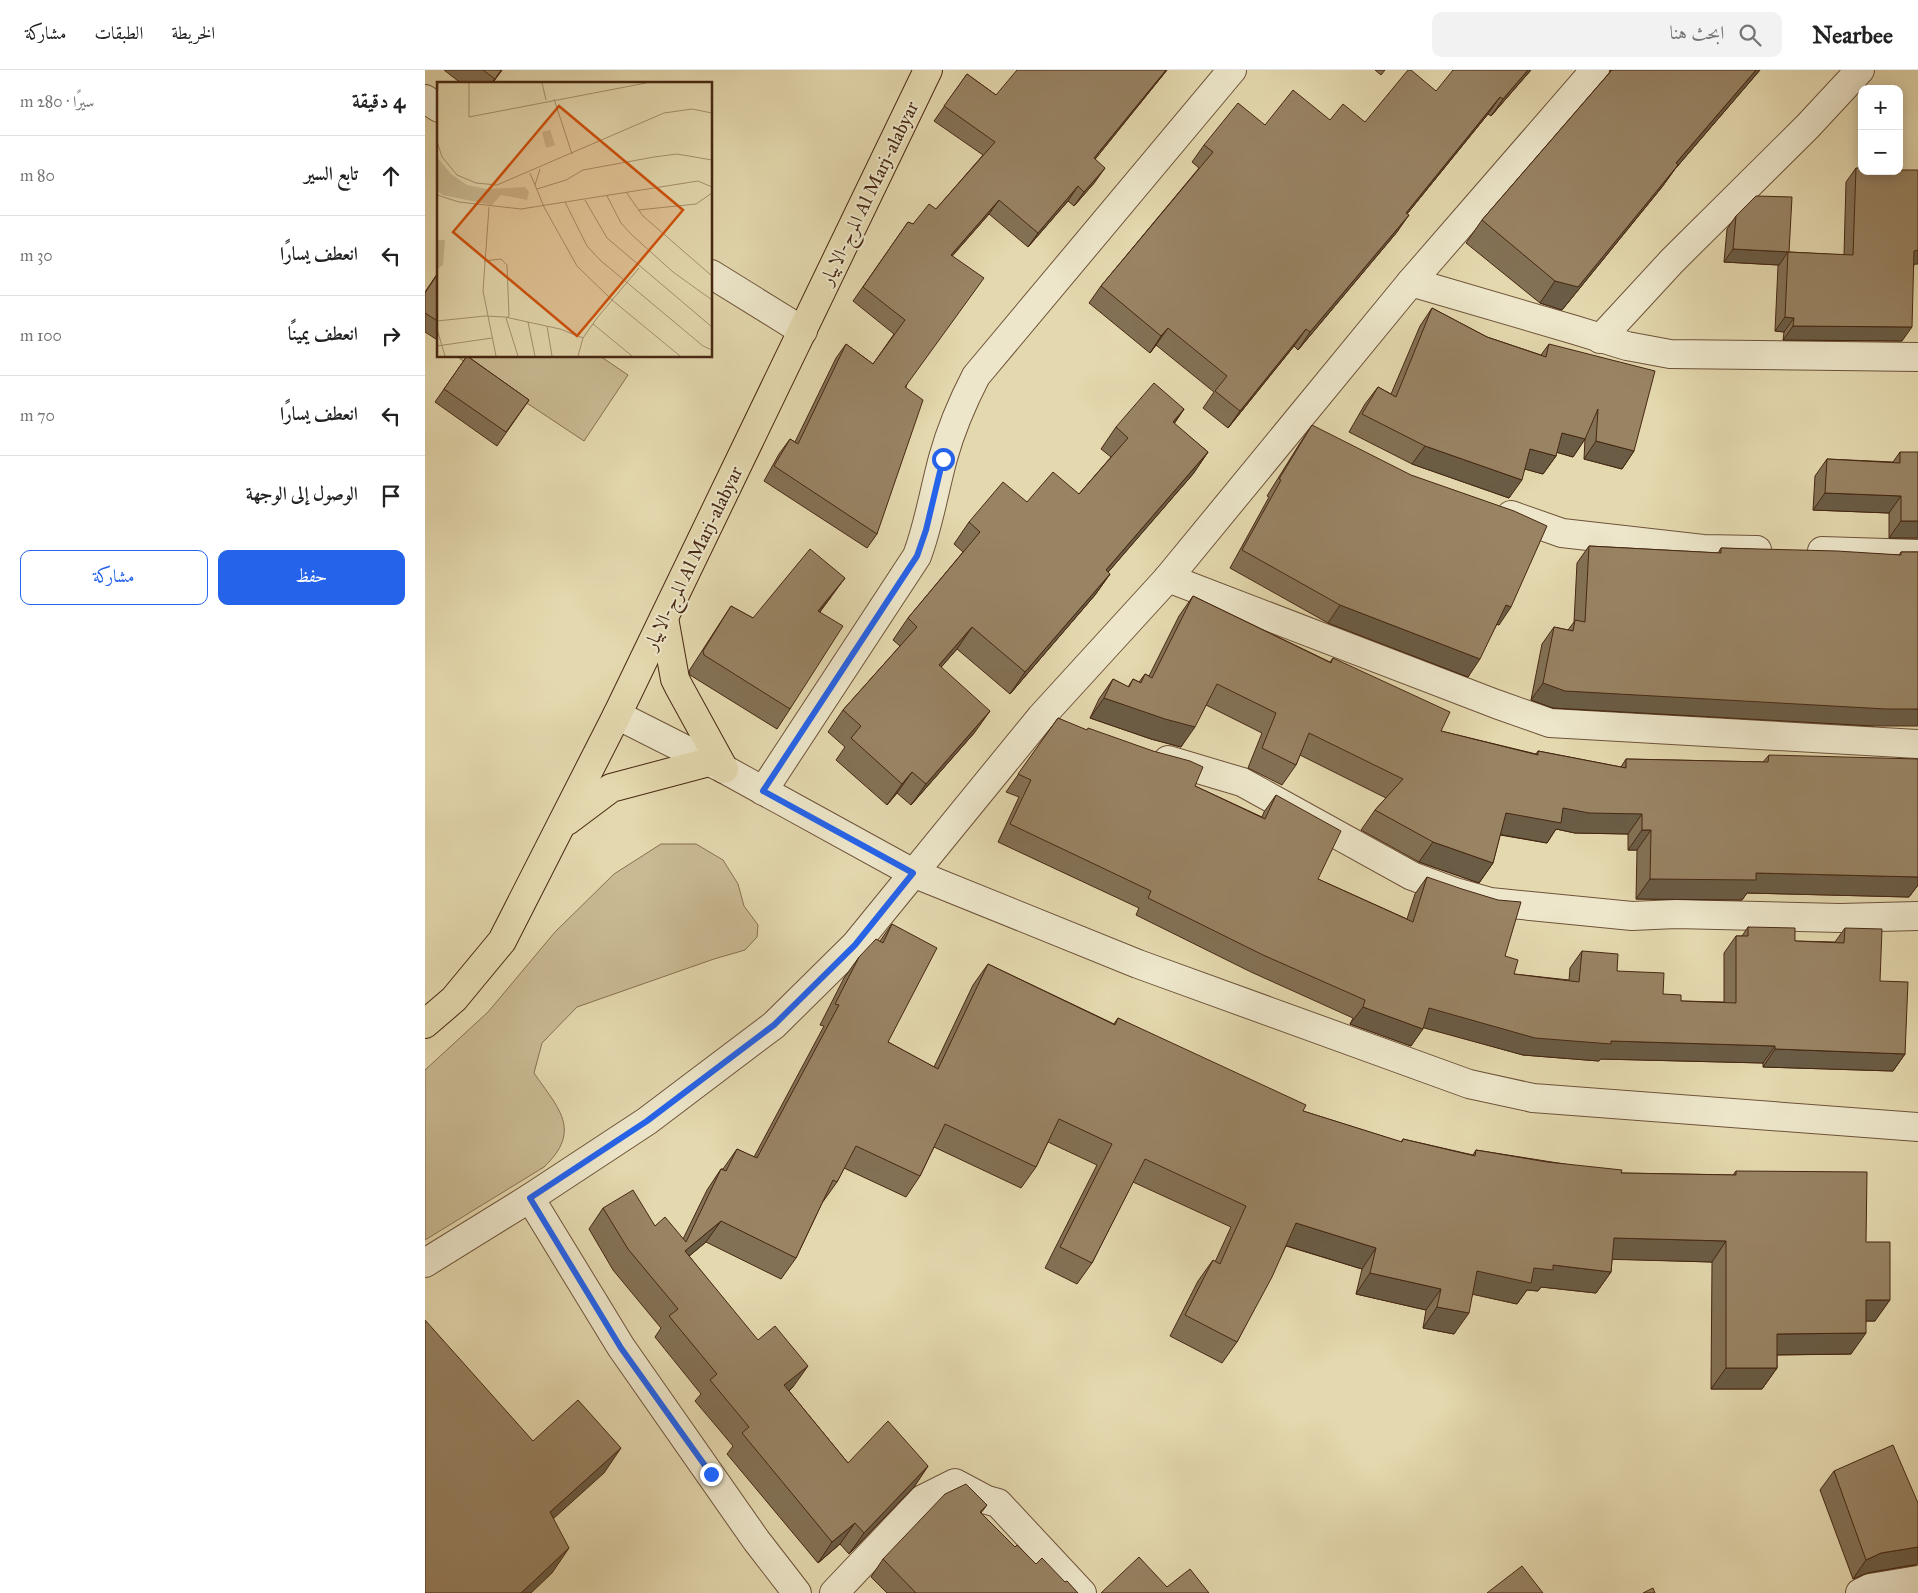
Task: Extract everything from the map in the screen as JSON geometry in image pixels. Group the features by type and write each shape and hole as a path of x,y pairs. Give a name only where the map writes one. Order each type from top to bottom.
{"main road":[{"name":"المرج-الابيار Al Marj-alabyar","path":"425,1024 454,999 502,941 617,715 928,70"},
{"path":"560,827 611,788 717,766 679,687 664,618"}],"street":[{"path":"763,791 917,556 926,530 951,431 961,404 976,376 1232,70"},
{"path":"425,1263 530,1198 647,1121 774,1025 855,945 1041,717 1168,578 1411,282 1595,70"},
{"path":"1600,339 1672,262 1808,126 1860,70"},
{"path":"425,99 437,107"},
{"path":"713,275 803,331"},
{"path":"1411,282 1600,339 1670,354 1918,357"},
{"path":"1296,423 1322,436"},
{"path":"1489,507 1562,533 1703,549 1918,554"},
{"path":"1168,578 1550,723 1918,744"},
{"path":"617,715 717,766 913,873 1138,964 1469,1084 1533,1098 1918,1128"},
{"path":"1041,717 1067,726"},
{"path":"1146,754 1242,782 1412,876 1489,902 1632,916 1676,914 1840,918 1918,916"},
{"path":"530,1198 621,1348 756,1540 786,1589"},
{"path":"834,1593 923,1499 955,1482 987,1500 998,1503 1082,1593"},
{"path":"1860,1593 1870,1588 1918,1580"}],"shaded area":[{"path":"459,358 603,358 628,375 584,441"},
{"path":"661,844 696,844 723,860 738,884 744,906 758,925 757,937 745,950 577,1007 542,1043 534,1073 558,1108 563,1119 562,1142 556,1154 544,1167 425,1240 425,1070 488,1012 555,932 614,874"}],"building":[{"path":"483,70 501,70 495,79"},
{"path":"1017,70 1166,70 1094,158 1105,168 1084,192 1078,186 1038,233 999,200 951,255 984,278 905,387 923,400 877,534 774,466 790,439 798,444 846,344 873,364 905,320 863,287 908,222 913,224 929,204 936,209 995,142 944,106 967,74 996,95"},
{"path":"1408,70 1411,70 1436,91 1453,70 1528,70 1503,99 1500,97 1406,213 1409,215 1310,332 1306,329 1240,411 1215,391 1227,376 1168,328 1161,336 1101,286 1213,152 1204,145 1238,103 1265,125 1293,90 1330,120 1343,104 1365,122"},
{"path":"1612,70 1756,70 1676,163 1678,165 1578,287 1555,281 1482,220"},
{"path":"1856,168 1858,168 1858,175 1903,175 1903,170 1918,170 1918,250 1914,251 1912,327 1793,326 1794,318 1785,317 1788,252 1853,255"},
{"path":"1756,196 1792,197 1789,252 1733,249 1736,216"},
{"path":"437,275 437,321 425,313 425,293"},
{"path":"1432,308 1487,337 1546,357 1549,344 1655,371 1634,451 1596,441 1598,409 1585,439 1562,433 1556,456 1530,449 1522,480 1425,446 1362,414 1378,387 1396,397"},
{"path":"466,358 470,358 529,400 506,432 444,389"},
{"path":"1154,383 1184,409 1173,422 1208,452 1106,570 1110,574 1025,672 972,627 939,665 990,711 926,784 912,772 902,784 851,738 861,726 843,710 917,627 908,618 980,532 969,522 1003,482 1027,502 1053,472 1079,494 1128,438 1116,427"},
{"path":"1312,425 1411,475 1514,511 1547,526 1511,607 1506,605 1480,659 1340,605 1242,550 1281,480 1279,479"},
{"path":"1900,452 1918,452 1918,521 1901,521 1901,496 1825,493 1827,459 1900,463"},
{"path":"1589,546 1721,553 1721,548 1837,551 1901,555 1901,552 1918,552 1918,709 1886,709 1565,691 1543,683 1554,627 1573,631 1575,620 1585,622"},
{"path":"810,549 845,578 818,611 843,626 790,709 704,655 703,651 731,606 753,618"},
{"path":"1193,596 1331,663 1333,658 1450,712 1441,731 1538,755 1538,751 1626,768 1626,759 1768,762 1769,755 1918,759 1918,877 1756,873 1756,880 1650,879 1651,830 1642,830 1642,814 1589,813 1563,808 1561,823 1506,813 1493,863 1433,842 1375,810 1403,779 1309,733 1296,765 1262,748 1276,713 1217,684 1195,727 1104,698 1113,679 1129,687 1133,679 1141,683 1145,674 1152,678"},
{"path":"1058,718 1087,730 1088,728 1153,751 1190,761 1203,767 1195,786 1265,819 1276,795 1341,831 1318,879 1413,922 1427,877 1498,900 1521,902 1505,956 1518,960 1514,974 1579,982 1582,951 1618,954 1617,971 1664,973 1663,994 1681,995 1681,1001 1736,1003 1736,936 1748,936 1748,927 1795,928 1795,941 1844,943 1845,928 1882,929 1880,981 1908,982 1905,1054 1775,1049 1775,1046 1611,1041 1611,1044 1535,1038 1429,1008 1423,1029 1363,1007 1365,1000 1263,955 1148,898 1151,891 1010,824 1031,780 1018,774"},
{"path":"892,924 937,948 888,1042 938,1069 988,964 1115,1025 1118,1018 1306,1105 1303,1111 1402,1142 1403,1139 1475,1156 1476,1150 1547,1162 1622,1170 1621,1173 1736,1175 1736,1171 1867,1172 1866,1242 1890,1242 1890,1300 1866,1300 1866,1333 1777,1334 1777,1368 1726,1368 1726,1241 1614,1238 1611,1272 1553,1265 1553,1270 1534,1268 1531,1283 1477,1271 1469,1313 1437,1307 1441,1289 1370,1273 1376,1248 1296,1223 1272,1277 1237,1342 1185,1315 1213,1260 1220,1264 1246,1206 1145,1159 1092,1263 1060,1247 1112,1144 1059,1119 1036,1167 945,1124 920,1176 856,1146 837,1182 833,1180 796,1258 721,1221 685,1251 758,1340 775,1326 808,1366 784,1385 848,1463 888,1421 928,1466 864,1533 855,1523 832,1542 742,1433 749,1427 710,1380 717,1374 669,1316 678,1309 628,1249 603,1208 633,1190 655,1226 665,1217 686,1242 721,1169 726,1171 737,1149 757,1158 839,1005 835,1004 859,957 876,939 883,943"},
{"path":"425,1320 533,1441 578,1400 621,1448 550,1512 569,1548 521,1593 425,1593"},
{"path":"1893,1445 1918,1503 1918,1547 1881,1553 1866,1560 1834,1471"},
{"path":"966,1484 987,1505 980,1512 1015,1547 1017,1545 1036,1564 1042,1558 1078,1593 916,1593 883,1559 945,1494"},
{"path":"1139,1557 1167,1587 1190,1569 1209,1593 1101,1593"},
{"path":"1522,1566 1543,1593 1487,1593"},
{"path":"1653,1588 1655,1593 1643,1593"}],"route":[{"path":"711,1474 621,1348 530,1198 647,1121 774,1025 855,945 913,873 763,791 917,556 926,530 943,459"}]}
